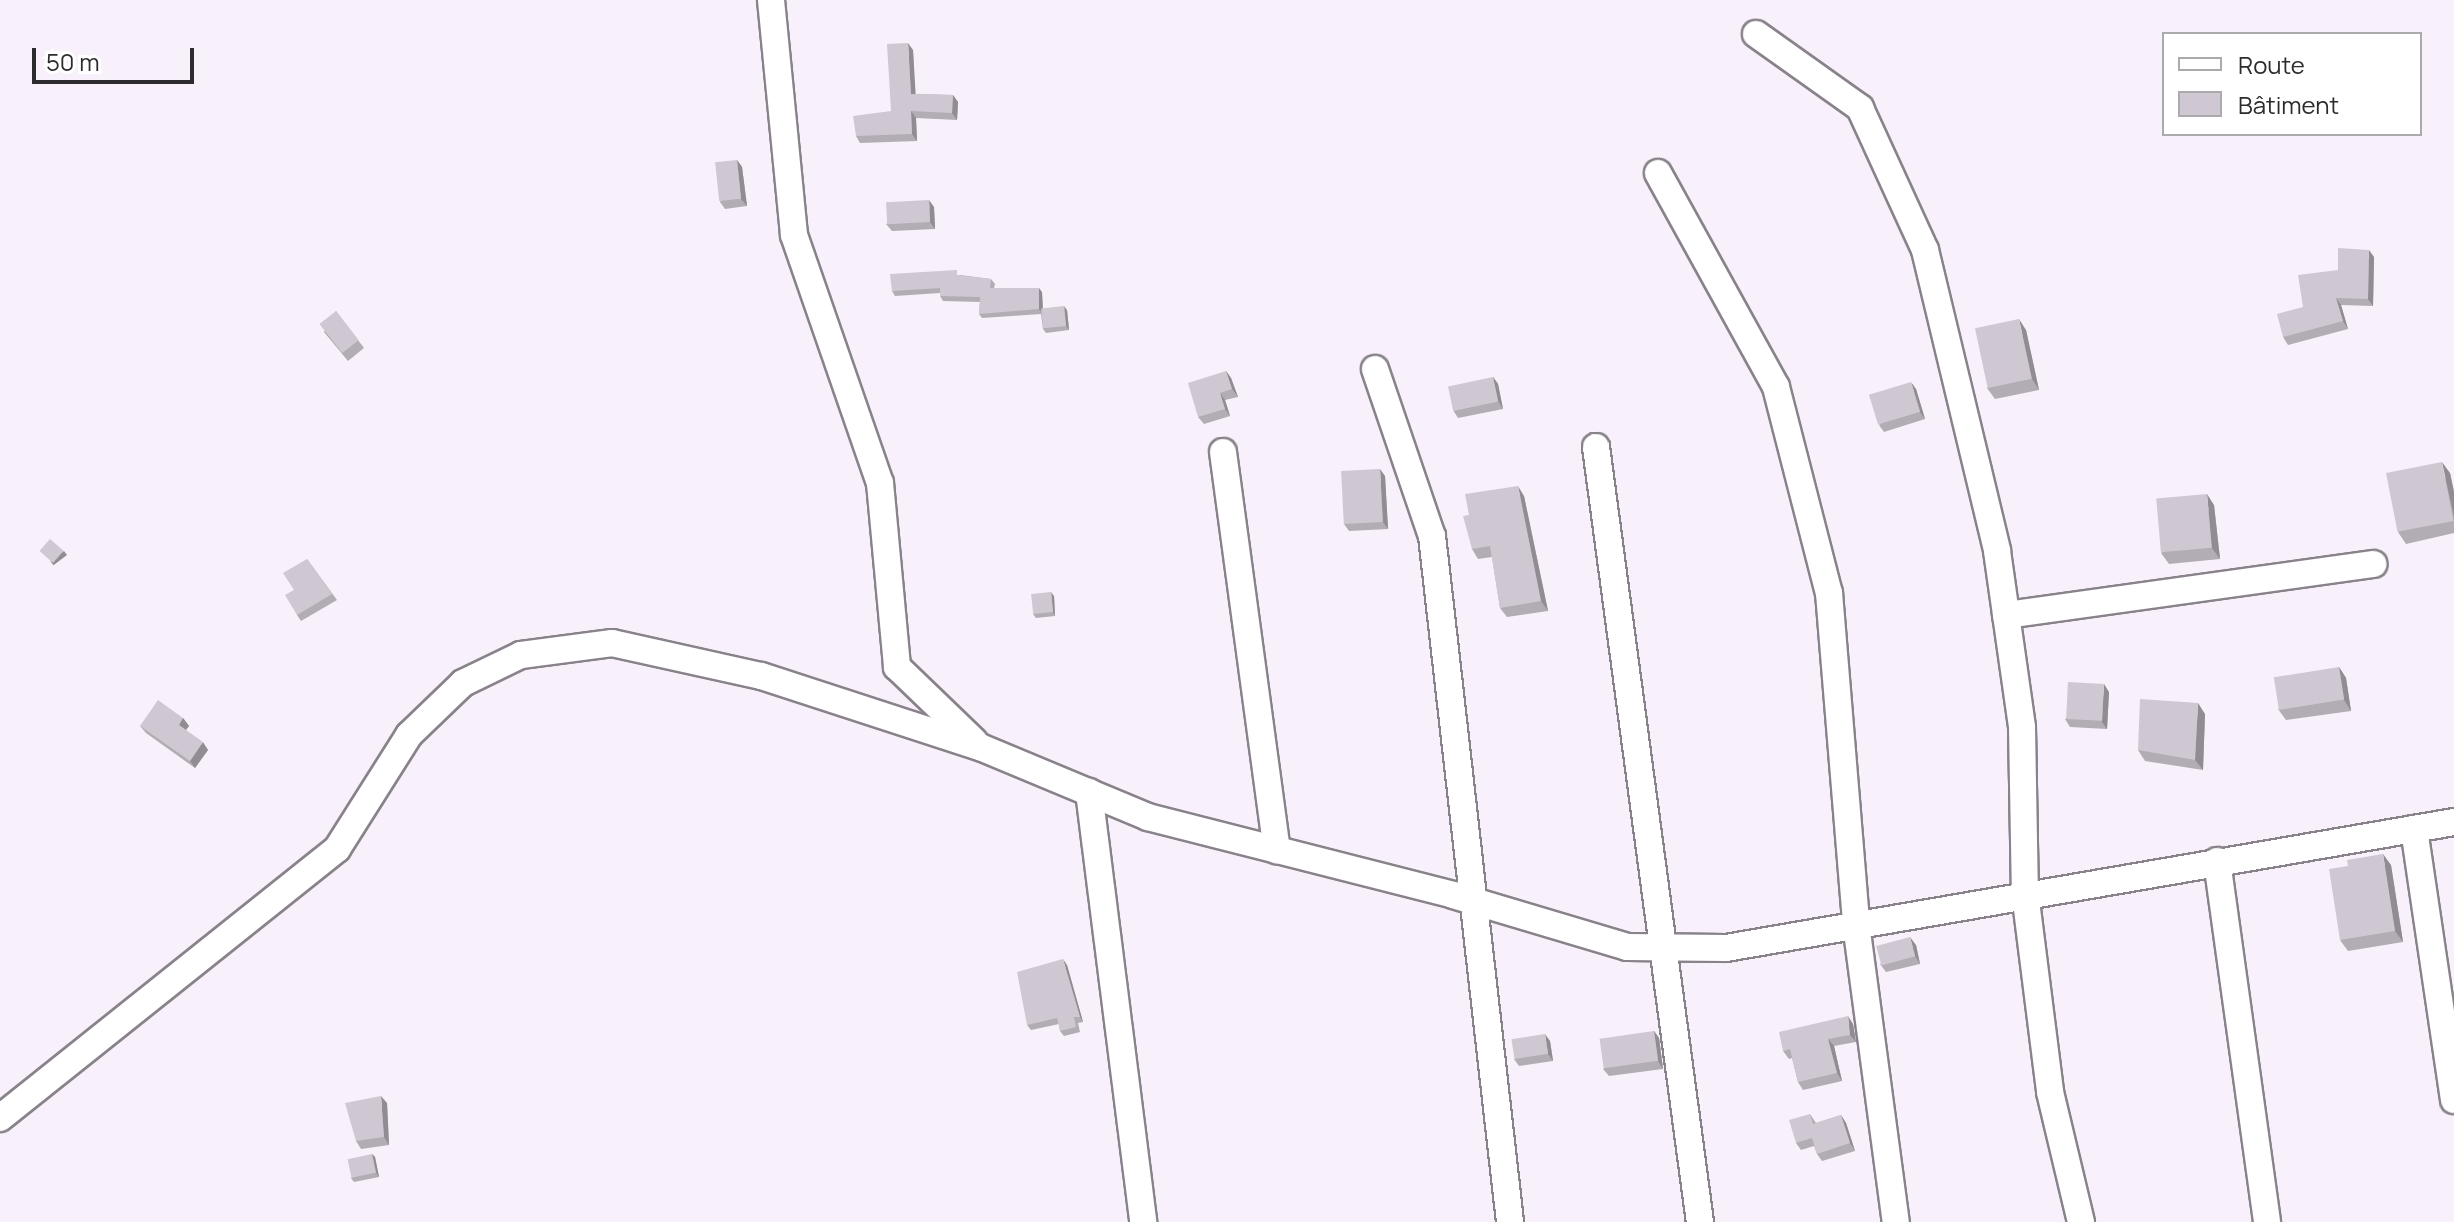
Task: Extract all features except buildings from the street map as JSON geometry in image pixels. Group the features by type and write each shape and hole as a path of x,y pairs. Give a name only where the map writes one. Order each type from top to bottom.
{"street":[{"path":"771,0 794,235 880,483 897,667 980,747"},
{"path":"1756,34 1860,108 1925,250 1997,551 2022,727 2025,893 2050,1092 2081,1222"},
{"path":"1658,173 1776,387 1829,593 1856,924 1896,1222"},
{"path":"1375,369 1432,536 1471,901 1510,1222"},
{"path":"1596,447 1700,1222"},
{"path":"1223,452 1277,850"},
{"path":"2006,615 2373,564"},
{"path":"0,1118 337,849 409,735 463,683 521,655 612,643 761,676 980,747 1148,817 1471,901 1627,947 1726,948 2025,893 2454,822"},
{"path":"1089,792 1143,1222"},
{"path":"2414,829 2454,1100"},
{"path":"2217,861 2267,1222"}]}
